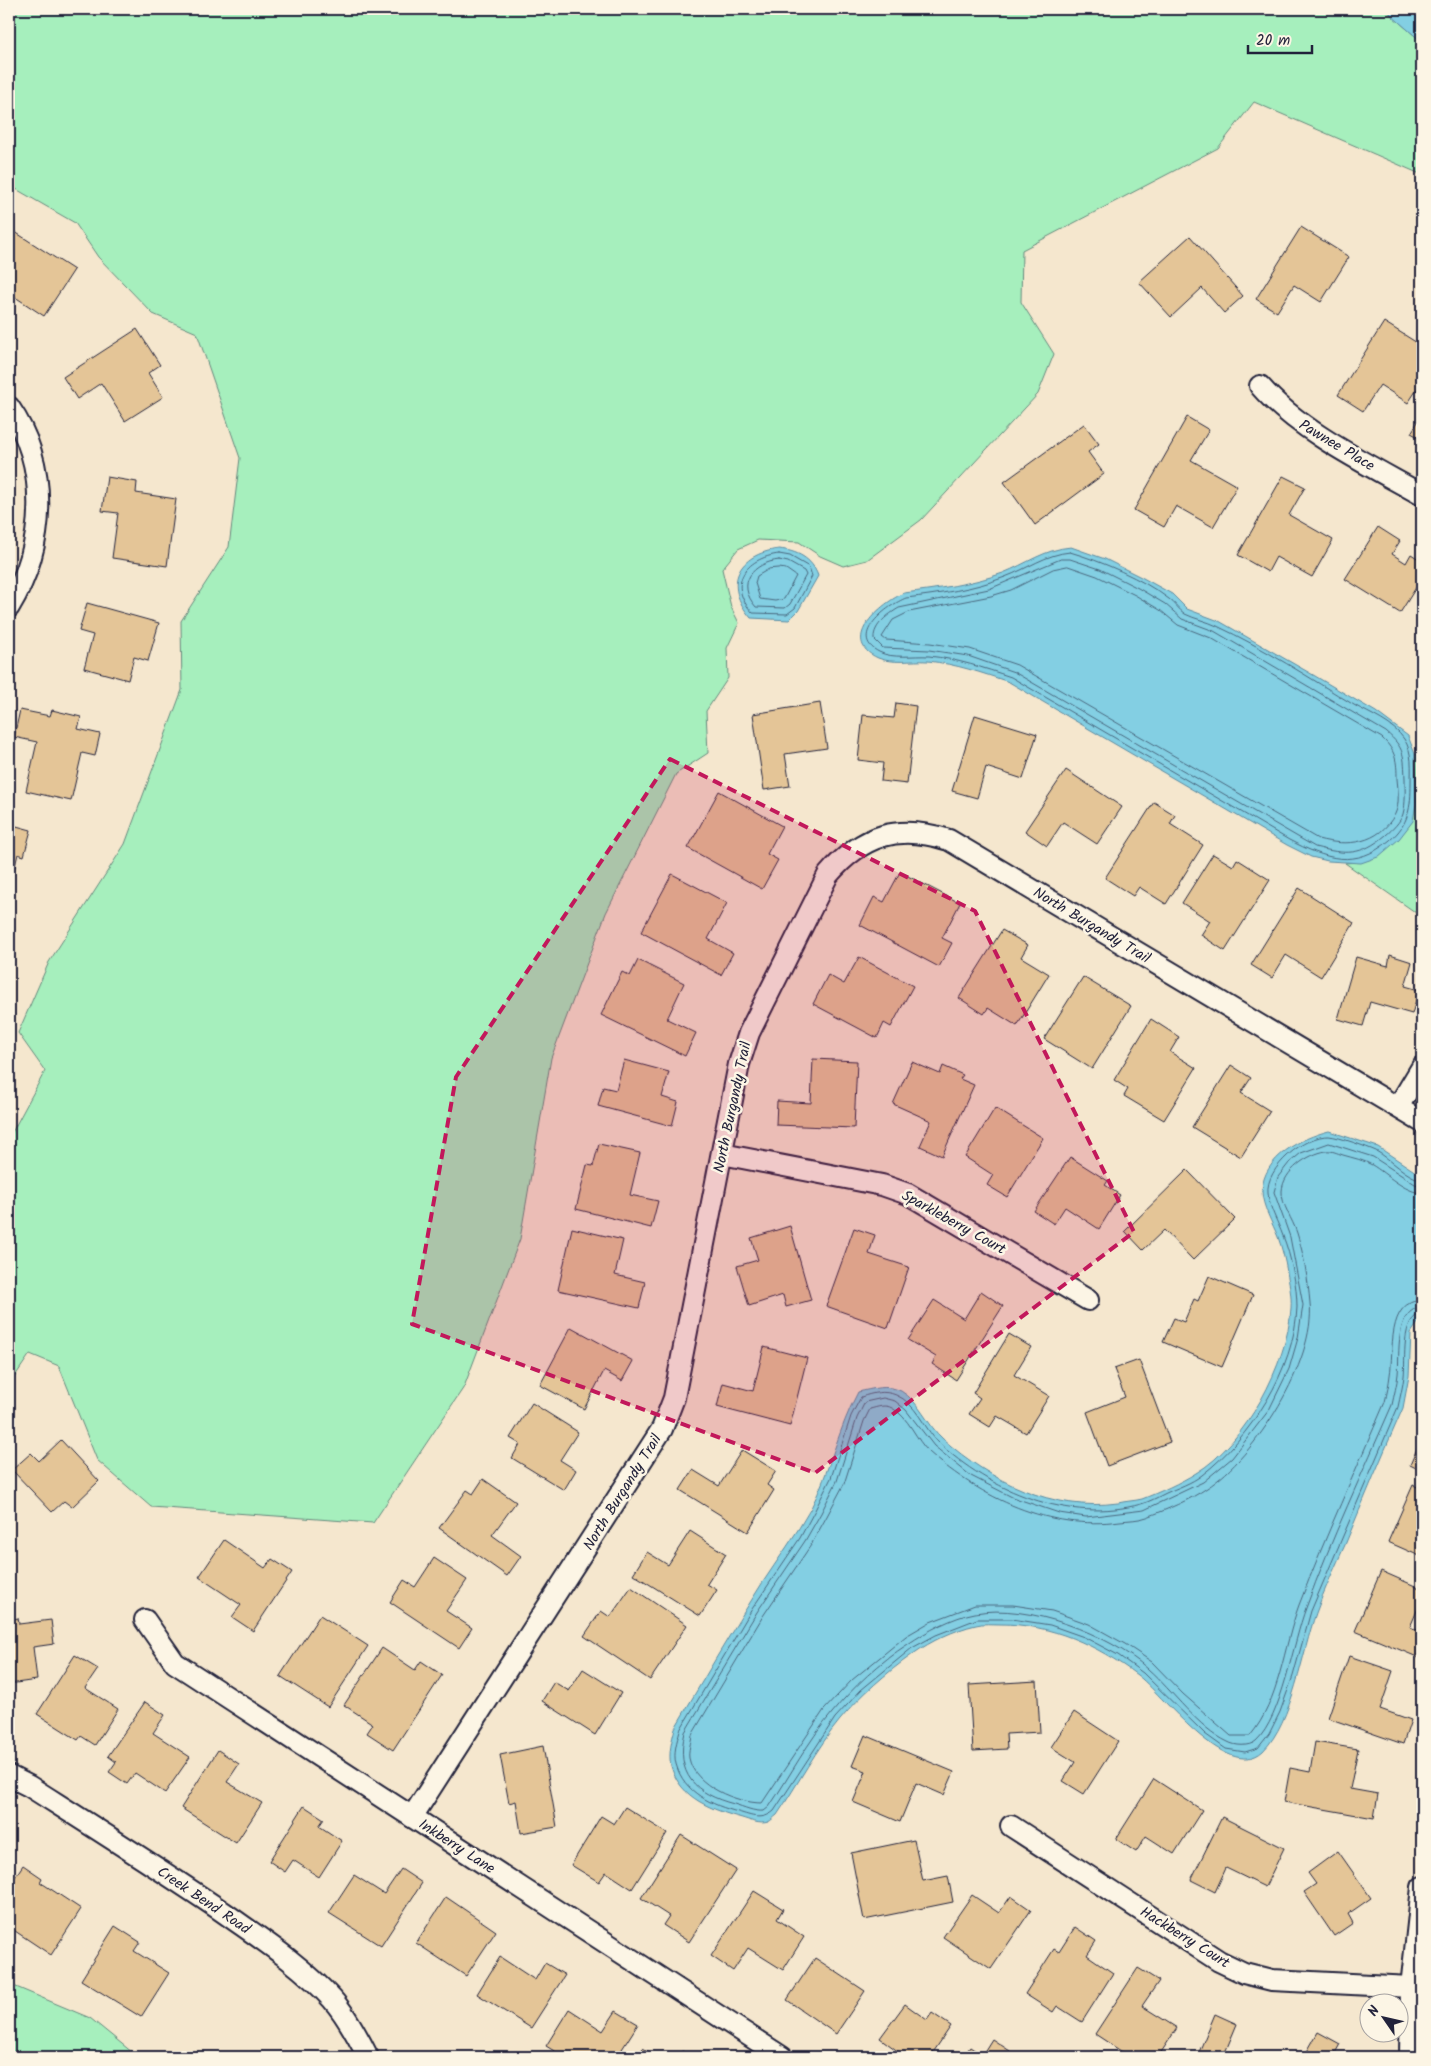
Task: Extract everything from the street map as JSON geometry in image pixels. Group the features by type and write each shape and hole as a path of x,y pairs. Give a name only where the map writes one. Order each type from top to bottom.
{"street":[{"name":"Pawnee Place","path":"1260,386 1275,403 1300,423 1422,495"},
{"path":"9,407 27,440 35,465 38,492 38,520 34,546 26,573 9,607"},
{"name":"North Burgandy Trail","path":"412,1817 662,1429 674,1398 739,1064 749,1034 822,885 843,857 865,842 887,834 907,832 928,834 949,840 1422,1122"},
{"path":"1398,1107 1422,1067"},
{"name":"Sparkleberry Court","path":"722,1154 882,1185 908,1194 1088,1300"},
{"name":"Inkberry Lane","path":"145,1620 175,1663 782,2057"},
{"name":"Creek Bend Road","path":"9,1776 29,1786 204,1899 285,1955 306,1972 334,2001 357,2035 368,2057"},
{"name":"Hackberry Court","path":"1011,1826 1219,1961 1244,1973 1272,1980 1411,1988"},
{"path":"1410,2057 1411,1988 1422,1887"}],"highlighted area":[{"path":"670,759 975,911 1134,1232 815,1473 412,1324 456,1077"}],"green space":[{"path":"9,9 1388,9 1391,15 1422,42 1422,178 1418,173 1254,102 1218,148 1022,250 1021,302 1054,354 1038,394 921,520 867,560 843,566 820,556 799,542 758,540 738,549 722,569 731,607 739,623 727,648 728,678 706,711 708,753 676,774 606,913 551,1058 520,1239 464,1387 373,1523 151,1507 97,1460 59,1366 30,1354 9,1385 9,1138 45,1071 18,1033 49,962 125,844 182,690 181,621 229,547 240,458 197,333 153,314 98,257 75,223 9,185"},
{"path":"1415,754 1422,757 1422,923 1415,912 1345,863 1356,862 1369,857 1397,839 1406,829 1412,819 1417,796"},
{"path":"9,1984 90,2018 138,2057 9,2057"}],"water":[{"path":"1388,9 1422,9 1422,42 1391,15"},
{"path":"1071,547 1105,559 1172,594 1187,609 1219,621 1315,676 1376,712 1408,736 1415,754 1416,804 1413,821 1399,839 1378,857 1361,863 1328,861 1311,857 1287,845 1009,682 969,669 938,662 884,660 866,650 862,642 863,632 868,622 885,604 904,593 942,588 979,580 1003,573 1036,557 1062,548"},
{"path":"779,549 803,556 812,564 818,576 798,611 789,620 751,618 737,594 736,583 739,573 744,564 753,557"},
{"path":"1329,1131 1378,1147 1422,1176 1422,1317 1411,1333 1409,1376 1403,1408 1319,1604 1282,1722 1263,1751 1248,1758 1232,1755 1214,1746 1196,1732 1137,1675 1106,1654 1073,1638 1055,1632 1019,1625 982,1624 943,1636 927,1645 893,1669 865,1693 831,1731 777,1815 769,1821 765,1823 755,1822 720,1811 709,1807 690,1795 675,1777 671,1766 670,1751 675,1728 739,1620 811,1508 858,1392 885,1387 901,1391 913,1401 937,1433 961,1454 1002,1480 1046,1498 1094,1505 1142,1499 1196,1473 1214,1460 1247,1423 1273,1377 1288,1330 1291,1308 1289,1281 1278,1237 1262,1197 1264,1179 1269,1168 1285,1151 1318,1134"}],"building":[{"path":"1301,227 1349,257 1321,302 1294,285 1277,312 1256,299"},
{"path":"15,232 74,270 44,316 9,293 9,242"},
{"path":"1190,236 1243,296 1224,313 1202,288 1171,317 1139,282"},
{"path":"1384,322 1422,346 1422,382 1408,403 1380,385 1363,411 1338,395"},
{"path":"137,329 160,365 148,373 163,397 125,421 101,383 77,399 63,377"},
{"path":"1422,415 1422,439 1411,433"},
{"path":"1187,417 1209,430 1191,460 1237,486 1213,527 1176,506 1164,527 1134,510"},
{"path":"1084,424 1099,444 1088,452 1104,474 1035,525 1004,482"},
{"path":"1283,476 1305,487 1289,515 1333,540 1312,577 1276,557 1268,572 1238,555"},
{"path":"107,477 137,482 136,493 176,499 167,566 112,558 118,513 102,511"},
{"path":"1378,527 1400,541 1392,554 1406,563 1411,554 1422,561 1422,578 1400,613 1345,579"},
{"path":"87,603 159,623 148,661 134,657 128,680 84,668 93,635 79,631"},
{"path":"820,703 827,748 785,754 790,786 764,790 753,714"},
{"path":"896,703 916,706 907,784 881,781 883,763 858,760 863,715 894,718"},
{"path":"20,710 50,716 52,710 81,717 78,729 100,734 95,756 82,753 71,801 26,791 37,742 14,737"},
{"path":"975,715 1037,734 1023,779 986,767 977,798 952,791"},
{"path":"1066,770 1122,807 1097,844 1063,822 1047,846 1025,831"},
{"path":"719,791 782,826 767,854 778,860 762,889 688,848"},
{"path":"1154,802 1175,815 1170,824 1203,845 1166,904 1139,887 1133,896 1105,878"},
{"path":"9,824 31,830 24,856 18,854 9,890"},
{"path":"1213,854 1233,866 1237,859 1270,880 1225,951 1201,935 1210,921 1182,903"},
{"path":"900,872 960,903 942,938 952,943 939,967 860,925 874,897 884,902"},
{"path":"672,874 727,903 708,939 733,953 721,975 641,932"},
{"path":"1299,888 1354,923 1321,977 1286,955 1272,978 1251,965"},
{"path":"1002,930 1028,945 1021,957 1049,974 1017,1026 988,1008 984,1014 959,998"},
{"path":"1390,955 1412,962 1405,986 1419,990 1412,1014 1370,1002 1363,1026 1338,1019 1356,957 1388,966"},
{"path":"859,957 913,986 891,1027 884,1023 877,1038 813,1004 828,975 844,984"},
{"path":"638,960 684,983 667,1019 696,1033 685,1056 601,1015 622,972 630,976"},
{"path":"1083,977 1131,1006 1092,1069 1044,1039"},
{"path":"1151,1019 1179,1037 1170,1052 1196,1068 1164,1120 1124,1096 1128,1089 1114,1080"},
{"path":"813,1059 857,1061 854,1128 776,1125 777,1101 811,1103"},
{"path":"624,1060 669,1072 662,1097 678,1102 672,1126 598,1106 603,1087 616,1090"},
{"path":"912,1062 940,1074 943,1066 963,1075 960,1079 974,1085 942,1156 920,1146 931,1121 893,1104"},
{"path":"1231,1065 1251,1078 1241,1093 1270,1111 1241,1157 1192,1127"},
{"path":"995,1108 1043,1138 1007,1197 987,1185 993,1175 965,1157"},
{"path":"599,1144 640,1153 630,1195 658,1201 651,1228 576,1209 587,1165 593,1166"},
{"path":"1070,1157 1108,1181 1105,1185 1120,1195 1099,1229 1065,1207 1054,1224 1034,1211"},
{"path":"1187,1170 1235,1219 1193,1260 1164,1230 1143,1250 1125,1231"},
{"path":"790,1226 811,1300 786,1307 783,1295 749,1306 737,1266 758,1260 751,1238"},
{"path":"572,1228 623,1240 615,1275 645,1282 639,1308 558,1290"},
{"path":"854,1228 875,1235 869,1254 909,1267 888,1328 826,1306"},
{"path":"1209,1276 1253,1295 1222,1367 1163,1342 1174,1318 1184,1322 1194,1299 1198,1301"},
{"path":"981,1291 1003,1306 956,1380 932,1364 936,1357 908,1340 934,1300 964,1319"},
{"path":"571,1327 633,1361 622,1381 604,1371 584,1409 540,1385"},
{"path":"1009,1334 1031,1347 1014,1375 1049,1396 1026,1433 997,1416 990,1427 969,1414 980,1398 973,1393"},
{"path":"764,1347 807,1358 790,1426 717,1407 723,1383 753,1391"},
{"path":"1139,1360 1170,1442 1107,1466 1087,1412 1125,1397 1114,1369"},
{"path":"532,1403 578,1432 560,1460 576,1470 564,1490 512,1458 520,1444 510,1438"},
{"path":"1422,1437 1422,1471 1410,1465"},
{"path":"61,1440 99,1481 72,1507 64,1501 52,1512 12,1470 31,1453 39,1461"},
{"path":"742,1450 776,1471 767,1485 774,1490 748,1532 680,1490 693,1470 719,1486"},
{"path":"483,1479 516,1502 492,1535 521,1556 507,1576 439,1528 467,1490 473,1494"},
{"path":"1413,1485 1422,1489 1422,1557 1388,1542"},
{"path":"690,1531 726,1554 707,1584 717,1590 700,1616 633,1574 647,1552 668,1565"},
{"path":"224,1540 265,1568 272,1559 292,1572 253,1631 232,1617 241,1605 199,1577"},
{"path":"434,1558 467,1580 446,1611 472,1628 459,1648 390,1602 404,1580 415,1587"},
{"path":"1381,1571 1422,1589 1422,1599 1410,1627 1422,1632 1422,1659 1355,1631"},
{"path":"631,1587 687,1625 650,1680 584,1636 601,1611 610,1617"},
{"path":"320,1615 368,1646 328,1707 280,1676"},
{"path":"18,1618 19,1624 51,1620 54,1644 33,1647 37,1680 9,1684 9,1620"},
{"path":"382,1648 415,1670 421,1661 442,1675 393,1750 367,1733 373,1724 344,1705"},
{"path":"75,1655 98,1669 85,1688 118,1709 95,1745 81,1736 78,1740 37,1714"},
{"path":"1349,1656 1393,1671 1380,1709 1411,1720 1403,1744 1328,1718"},
{"path":"583,1669 621,1693 595,1735 542,1701 554,1682 569,1691"},
{"path":"1037,1681 1040,1732 1006,1734 1007,1749 973,1751 969,1685"},
{"path":"145,1702 165,1715 153,1733 190,1757 165,1793 135,1773 127,1784 109,1772 116,1762 108,1756"},
{"path":"1074,1712 1118,1741 1084,1794 1063,1781 1075,1762 1051,1747"},
{"path":"865,1735 954,1772 944,1795 916,1783 900,1822 853,1802 866,1771 852,1766"},
{"path":"1315,1742 1358,1749 1350,1789 1378,1794 1374,1818 1284,1802 1290,1768 1310,1772"},
{"path":"543,1746 557,1827 521,1833 516,1801 509,1803 500,1755"},
{"path":"218,1750 239,1764 227,1782 262,1803 236,1843 181,1808"},
{"path":"1154,1779 1202,1810 1174,1854 1146,1836 1136,1852 1116,1839"},
{"path":"304,1806 324,1819 319,1826 342,1841 319,1877 293,1860 285,1872 269,1861"},
{"path":"625,1807 667,1833 632,1889 606,1872 599,1882 571,1865 601,1816 614,1824"},
{"path":"1222,1817 1284,1848 1265,1887 1226,1868 1215,1892 1191,1880"},
{"path":"681,1835 736,1870 689,1942 663,1925 669,1916 641,1898"},
{"path":"914,1840 923,1881 948,1876 953,1902 864,1920 851,1853"},
{"path":"1338,1851 1371,1898 1348,1914 1353,1923 1334,1936 1304,1892 1316,1884 1308,1873"},
{"path":"23,1865 42,1878 40,1882 81,1909 51,1955 9,1927 9,1886"},
{"path":"401,1869 422,1883 381,1946 329,1913 354,1875 384,1894"},
{"path":"754,1891 783,1909 777,1919 804,1937 783,1970 748,1948 733,1971 711,1956"},
{"path":"972,1895 999,1913 1011,1896 1031,1910 991,1969 943,1937"},
{"path":"446,1897 496,1931 466,1976 416,1943"},
{"path":"115,1926 140,1942 134,1951 169,1973 141,2017 81,1980"},
{"path":"1075,1927 1096,1941 1087,1955 1113,1973 1082,2022 1057,2006 1053,2012 1025,1994 1054,1949 1059,1952"},
{"path":"500,1957 535,1980 545,1963 565,1975 531,2028 477,1994"},
{"path":"815,1958 865,1991 836,2034 787,2000"},
{"path":"1138,1968 1159,1981 1142,2006 1177,2028 1158,2057 1130,2057 1095,2034"},
{"path":"905,2004 927,2020 932,2013 951,2026 930,2057 901,2057 903,2055 880,2038"},
{"path":"569,2009 603,2031 616,2011 638,2024 617,2057 564,2057 546,2046"},
{"path":"1215,2014 1237,2024 1224,2055 1229,2057 1197,2057"},
{"path":"1318,2032 1340,2044 1334,2055 1339,2057 1304,2057"},
{"path":"992,2039 1019,2057 963,2057 970,2047 982,2055"},
{"path":"643,2048 657,2057 637,2057"},
{"path":"682,2051 692,2057 678,2057"}]}
